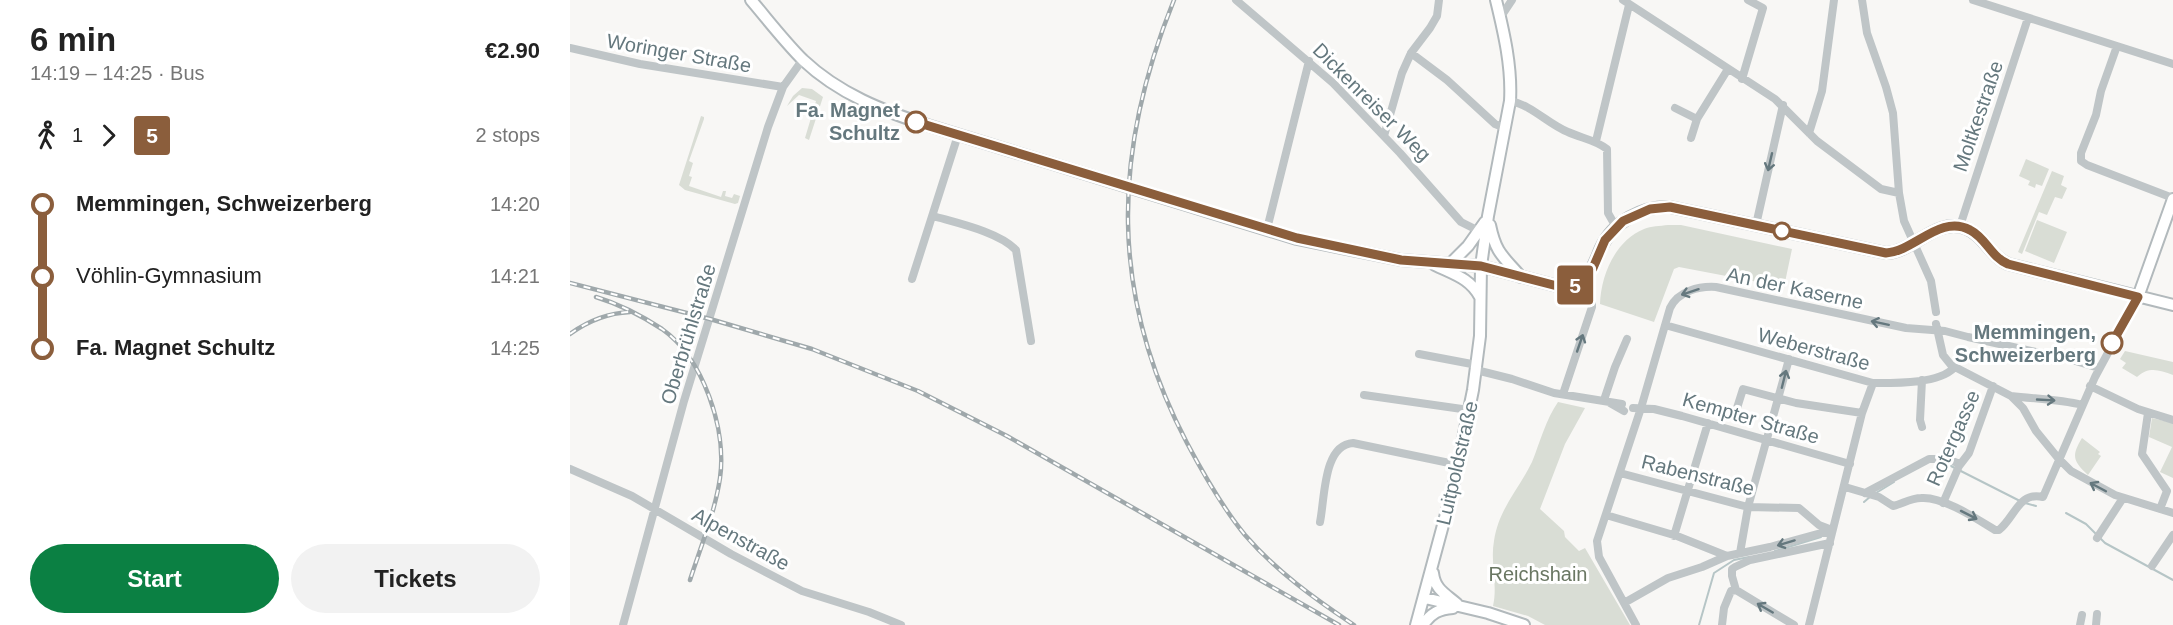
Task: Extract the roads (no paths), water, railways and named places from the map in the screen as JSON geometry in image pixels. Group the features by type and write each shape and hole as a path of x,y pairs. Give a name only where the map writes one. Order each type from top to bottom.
{"main road":[{"path":"751,0 803,59 845,92 873,106 958,135 1297,238 1375,255 1481,266 1561,287 1571,286 1582,281 1593,268 1605,240 1616,227 1638,213 1664,207 1886,253 1899,251 1942,228 1960,226 1977,235 1994,256 2008,264 2173,305"},
{"name":"Luitpoldstraße","path":"1416,625 1459,465 1477,368 1481,266 1510,101 1510,69 1496,0"},
{"path":"2138,297 2173,198"},
{"path":"1451,263 1468,246 1488,216"},
{"path":"1488,216 1494,245 1521,277"},
{"path":"1430,262 1468,281 1480,297"},
{"path":"1432,568 1438,589 1459,607"},
{"path":"1425,598 1506,618 1524,625"},
{"path":"1423,625 1440,609 1459,607"}],"street":[{"name":"Dickenreiser Weg","path":"1236,0 1309,61 1384,136 1461,222 1479,231"},
{"path":"1384,136 1402,73 1411,53 1437,16 1439,0"},
{"path":"1499,14 1504,12 1512,0"},
{"path":"1742,79 1763,8 1748,0"},
{"path":"1809,133 1822,91 1834,0"},
{"path":"1862,0 1867,33 1893,113 1899,193 1904,221 1931,281 1936,312"},
{"path":"1978,1 2173,64"},
{"path":"1596,141 1627,2 1783,105 1828,150 1881,189 1899,193"},
{"name":"Moltkestraße","path":"1960,226 2028,18"},
{"path":"2117,45 2101,91 2096,115 2081,153 2081,160 2087,165 2173,198"},
{"name":"Woringer Straße","path":"570,48 640,64 783,87"},
{"path":"1411,53 1447,80 1495,124 1505,128"},
{"name":"Oberbrühlstraße","path":"623,625 694,367 768,127 783,87 803,59"},
{"path":"1267,229 1309,61"},
{"path":"1691,138 1697,119 1728,69"},
{"path":"1510,101 1527,107 1568,132 1596,141 1605,147 1609,152 1608,213 1616,227"},
{"path":"1756,225 1783,105"},
{"path":"1675,108 1697,119"},
{"path":"912,279 958,135"},
{"path":"933,216 997,238 1009,243 1016,250 1030,341"},
{"path":"1563,394 1592,307 1593,301 1582,281"},
{"name":"An der Kaserne","path":"1636,625 1599,556 1597,548 1620,473 1630,409 1672,303 1679,296 1709,287 1906,328 1937,327 2099,368"},
{"path":"1845,487 1870,494 1893,506 1921,498 1943,503 1996,531 2007,523 2022,502 2034,495 2043,497 2090,386 2138,297"},
{"name":"Weberstraße","path":"1665,325 1873,383 1922,380 1947,374 1954,368"},
{"path":"1937,327 1943,356 1954,368 2011,396 2023,408 2036,431 2072,471 2123,498 2173,513"},
{"path":"1605,400 1614,367 1627,339"},
{"name":"Kempter Straße","path":"1419,354 1477,368 1533,387 1605,400 1630,409 1654,409 1708,423 1850,467"},
{"path":"1789,359 1734,558 1732,576 1736,590 1794,625"},
{"path":"1922,380 1920,420 1922,427"},
{"path":"1809,625 1862,412 1873,383"},
{"name":"Rotergasse","path":"1943,503 1958,467 1969,453 1994,386"},
{"path":"2090,386 2148,413 2173,420"},
{"path":"1737,408 1743,389 1796,403 1862,412"},
{"path":"1364,395 1469,410"},
{"path":"2011,396 2044,401 2062,400 2082,405"},
{"path":"2148,413 2142,454 2167,491 2160,509"},
{"path":"1674,536 1708,423"},
{"path":"1320,522 1330,461 1340,447 1353,443 1459,465"},
{"path":"1870,494 1929,459 1944,459 1958,467"},
{"name":"Alpenstraße","path":"570,469 615,487 731,554 802,591 869,612 901,625"},
{"name":"Rabenstraße","path":"1620,473 1748,507 1798,508 1832,532"},
{"path":"2098,537 2123,498"},
{"path":"1606,515 1734,558 1762,557 1830,543"},
{"path":"1624,603 1668,578 1821,532 1832,532"},
{"path":"2152,566 2173,535"},
{"path":"1722,625 1727,598 1731,591 1736,590"},
{"path":"2096,625 2097,614"},
{"path":"2080,625 2082,615"}],"waterway":[{"path":"1945,463 2020,501"},
{"path":"1876,493 1894,482"},
{"path":"1864,502 1871,496"},
{"path":"2025,503 2036,506"},
{"path":"2066,513 2086,524 2105,543 2173,580"},
{"path":"1775,551 1821,537"},
{"path":"1699,625 1714,573 1734,560 1749,557"}],"railway":[{"path":"1174,0 1154,57 1139,113 1130,168 1128,223 1132,278 1143,332 1162,387 1187,443 1229,513 1245,535 1283,572 1354,625"},
{"path":"570,283 710,319 812,349 918,391 1007,436 1339,625"},
{"path":"596,297 646,320 662,329 677,342 700,376 716,417 721,459 718,491 690,580"},
{"path":"570,334 598,318 630,312"}],"place":[{"name":"Fa. Magnet Schultz","path":"916,122"},
{"name":"Memmingen, Schweizerberg","path":"2112,343"}],"park label":[{"name":"Reichshain","path":"1538,574"}]}
